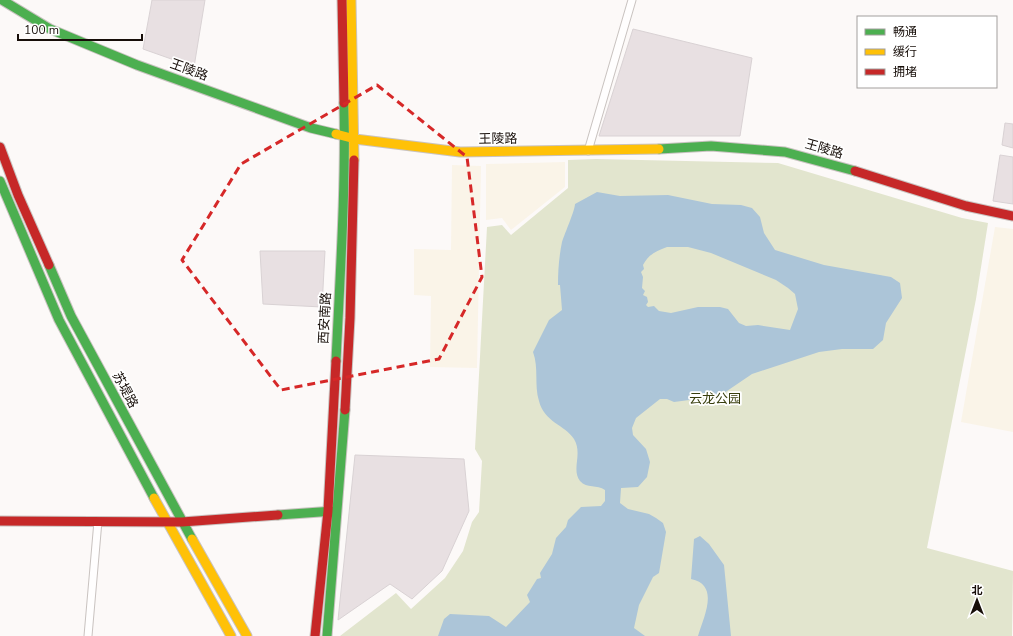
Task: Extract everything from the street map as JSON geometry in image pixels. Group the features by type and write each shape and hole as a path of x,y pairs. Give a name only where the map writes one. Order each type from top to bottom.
{"main road":[{"name":"王陵路","path":"2,0 50,29 137,65 312,128 355,139 460,152 639,150 711,146 785,152 868,175 966,206 1013,216"},
{"name":"西安南路","path":"315,636 328,511 341,261 345,136 342,0"},
{"name":"西安南路","path":"327,636 339,510 352,257 355,139 351,0"},
{"name":"苏堤路","path":"0,147 18,195 71,316 182,522 247,636"},
{"name":"苏堤路","path":"0,181 59,320 167,522 231,636"},
{"path":"0,521 182,522 339,510"}],"street":[{"path":"588,151 632,0"},
{"path":"88,636 98,521"}],"highlighted area":[{"path":"377,85 467,157 482,277 439,359 281,390 182,260 241,164"}],"shaded area":[{"path":"565,162 565,187 511,230 502,218 486,220 486,164"},
{"path":"452,165 481,166 477,368 430,367 431,296 414,295 414,249 451,250"},
{"path":"995,227 1013,229 1013,432 961,422"}],"green space":[{"name":"云龙公园","path":"596,159 778,163 962,218 988,223 976,299 927,548 1013,571 1012,636 340,636 396,593 411,609 445,578 463,551 472,522 479,512 482,461 475,449 487,227 502,225 511,235 568,188 568,160"}],"water":[{"name":"云龙公园","path":"597,192 620,196 668,195 712,204 741,205 752,208 760,217 764,233 775,250 824,265 891,277 900,283 902,298 886,323 883,340 873,349 842,349 819,352 752,374 724,393 712,397 674,402 667,399 660,399 636,418 632,428 633,435 646,449 650,462 647,477 638,487 621,488 620,503 628,509 649,514 656,518 663,523 666,532 659,573 653,577 639,605 634,628 645,636 438,636 444,619 450,614 489,616 506,627 530,602 527,595 537,579 541,578 540,573 552,554 556,538 566,527 568,520 581,507 601,506 605,501 605,490 599,487 586,485 580,481 577,471 577,450 574,439 570,434 550,419 542,408 537,389 536,364 533,352 549,320 562,310 560,285 558,285 559,258 562,242 575,204","holes":["667,247 688,247 711,253 776,280 788,288 795,294 798,309 790,330 758,325 746,326 739,323 728,309 720,307 698,307 671,313 659,311 654,306 648,307 646,305 648,302 647,297 643,295 645,291 642,288 643,277 641,272 644,269 643,265 645,261 653,253"]},
{"path":"700,536 709,544 724,565 731,636 698,636 708,602 708,594 705,588 700,582 691,579 694,539"}],"building":[{"path":"152,0 205,0 194,67 143,49"},
{"path":"633,29 752,58 740,136 599,136"},
{"path":"1005,123 1013,124 1013,148 1002,145"},
{"path":"1000,155 1013,157 1013,204 993,201"},
{"path":"260,251 325,251 322,307 263,304"},
{"path":"355,455 464,459 469,511 442,571 412,599 390,584 338,620"}],"traffic: fast":[{"path":"2,0 50,29 137,65 311,128 336,134"},
{"path":"336,361 343,200 344,103"},
{"path":"659,149 711,146 785,152 855,171"},
{"path":"0,181 59,320 154,498"},
{"path":"49,265 71,316 192,539"},
{"path":"327,636 345,410"},
{"path":"278,515 334,511"}],"traffic: slow":[{"path":"351,0 354,160"},
{"path":"336,134 355,139 460,152 659,149"},
{"path":"154,498 231,636"},
{"path":"192,539 247,636"}],"traffic: jam":[{"path":"342,0 344,103"},
{"path":"0,147 18,195 49,265"},
{"path":"345,410 350,318 354,160"},
{"path":"855,171 966,206 1013,216"},
{"path":"315,636 328,511 336,361"},
{"path":"0,521 182,522 278,515"}]}
